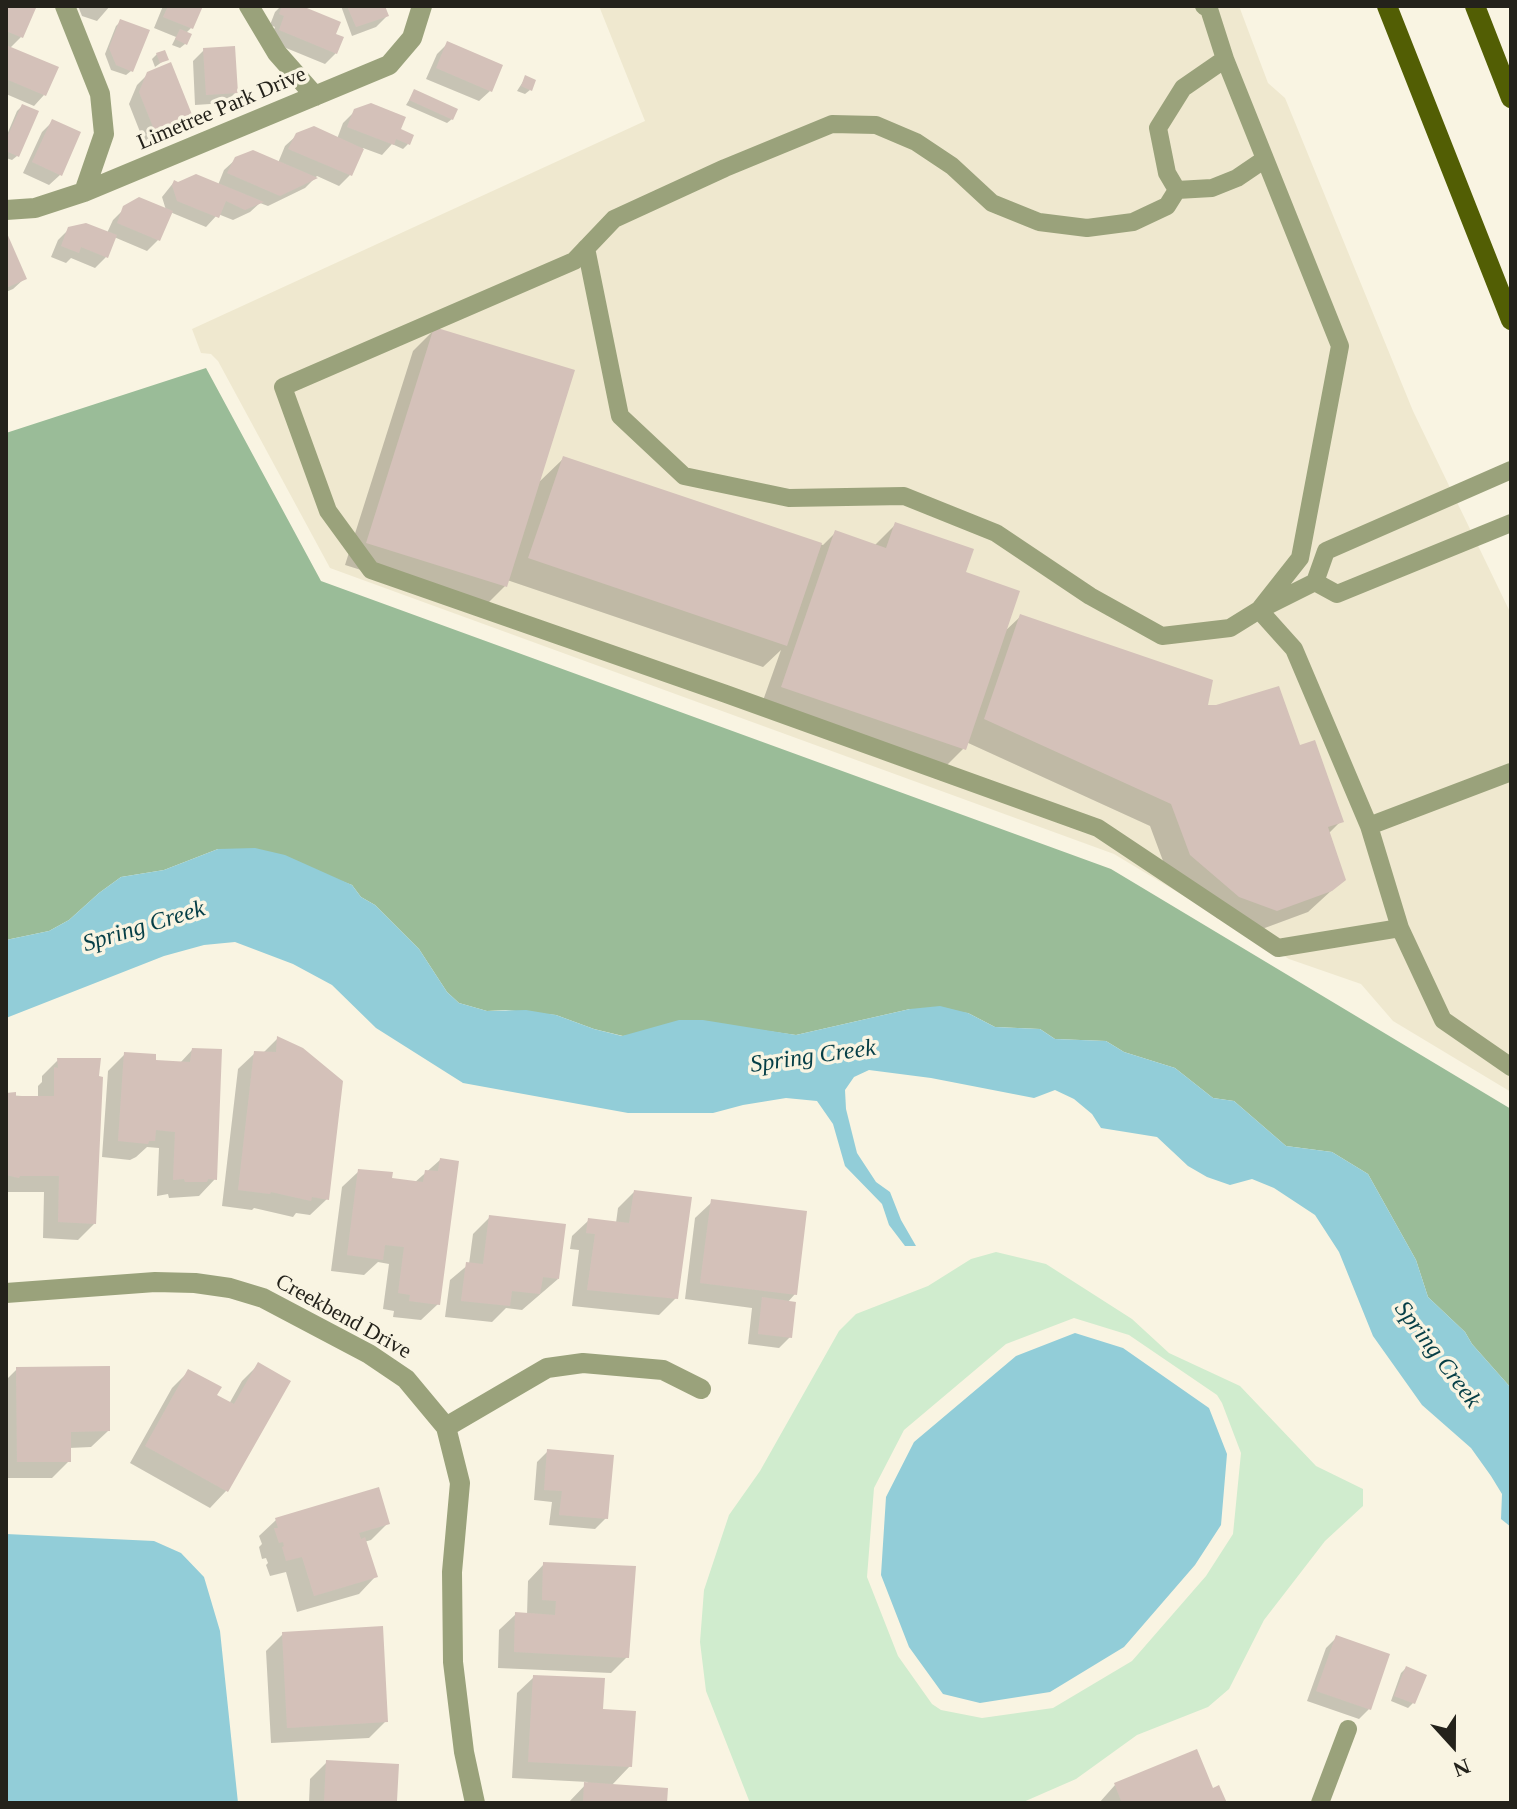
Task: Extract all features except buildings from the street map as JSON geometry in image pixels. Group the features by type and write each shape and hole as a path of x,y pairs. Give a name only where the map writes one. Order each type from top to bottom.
{"main road":[{"path":"1387,6 1511,320"},
{"path":"1475,6 1511,98"}],"street":[{"path":"65,6 100,94 104,134 84,192"},
{"path":"249,6 277,53 315,96"},
{"name":"Limetree Park Drive","path":"6,210 35,208 84,192 389,65 412,38 422,6"},
{"name":"Creekbend Drive","path":"6,1293 155,1282 230,1288 263,1298 369,1354 406,1379 446,1427 460,1483 452,1572 453,1662 464,1752 475,1803"},
{"path":"446,1427 547,1368 583,1363 663,1370 701,1389"}],"lane":[{"path":"1204,6 1209,9 1225,59 1340,346 1300,558 1259,610"},
{"path":"1177,190 1167,173 1158,128 1183,88 1225,59"},
{"path":"1177,190 1167,206 1133,222 1087,228 1039,222 992,203 952,166 916,142 876,125 832,124 725,168 614,219 574,261 283,387 328,511 371,570 1098,828 1278,948 1400,928"},
{"path":"1177,190 1212,188 1237,178 1265,159"},
{"path":"586,248 620,416 684,476 789,498 904,496 996,533 1090,596 1162,636 1230,628 1315,582 1326,551 1511,470"},
{"path":"1315,582 1337,594 1511,523"},
{"path":"1259,610 1294,649 1369,826 1400,928 1443,1020 1511,1067"},
{"path":"1369,826 1511,772"},
{"path":"1320,1803 1348,1729"}],"shaded area":[{"path":"599,6 1239,6 1268,83 1285,98 1413,411 1511,614 1511,1092 1393,1021 1361,984 1289,959 1114,854 330,568 218,361 211,354 201,353 192,329 645,121"}],"green space":[{"path":"206,368 321,581 1111,869 1511,1109 1511,1388 1465,1332 1428,1297 1416,1260 1368,1174 1332,1152 1286,1146 1234,1101 1213,1098 1175,1068 1124,1052 1106,1041 1055,1039 1040,1029 995,1027 968,1013 910,1009 796,1035 725,1025 623,1036 556,1015 487,1011 459,1003 447,992 419,949 375,905 361,897 352,885 325,875 218,849 164,870 121,877 69,920 49,931 6,940 6,433"},
{"path":"996,1252 1046,1264 1132,1319 1169,1353 1240,1386 1316,1466 1363,1489 1363,1506 1325,1541 1264,1620 1229,1689 1208,1707 1137,1735 1076,1779 1021,1803 750,1803 706,1691 700,1642 704,1590 729,1515 760,1471 839,1331 856,1314 928,1286 971,1259","holes":["1074,1318 1129,1335 1217,1395 1222,1403 1241,1453 1233,1534 1206,1576 1132,1661 1053,1708 982,1718 941,1710 932,1704 898,1656 867,1577 874,1488 904,1430 1006,1344"]}],"water":[{"name":"Spring Creek","path":"255,848 285,855 352,885 361,897 375,905 419,949 447,992 459,1003 487,1011 526,1010 556,1015 622,1036 679,1020 703,1020 796,1035 910,1009 940,1006 968,1013 995,1027 1040,1029 1055,1039 1106,1041 1124,1052 1175,1068 1213,1098 1234,1101 1286,1146 1332,1152 1368,1174 1416,1260 1428,1297 1465,1332 1511,1388 1511,1527 1501,1519 1502,1494 1471,1448 1422,1405 1373,1336 1339,1252 1315,1215 1274,1188 1252,1179 1230,1185 1207,1177 1188,1166 1157,1137 1101,1128 1092,1114 1074,1099 1055,1090 1034,1098 931,1078 869,1070 854,1077 845,1090 846,1109 857,1153 876,1182 890,1192 916,1246 905,1246 889,1225 882,1204 845,1166 833,1124 817,1101 786,1098 713,1113 628,1113 463,1083 376,1028 332,985 293,964 235,942 204,945 164,956 6,1018 6,940 49,931 69,920 121,877 164,870 218,849"},
{"path":"1075,1333 1123,1348 1209,1408 1227,1454 1221,1525 1195,1565 1124,1647 1050,1692 980,1703 943,1694 909,1647 881,1575 886,1497 914,1442 1016,1356"},
{"path":"6,1534 154,1541 181,1553 204,1577 220,1631 238,1803 6,1803"}]}
